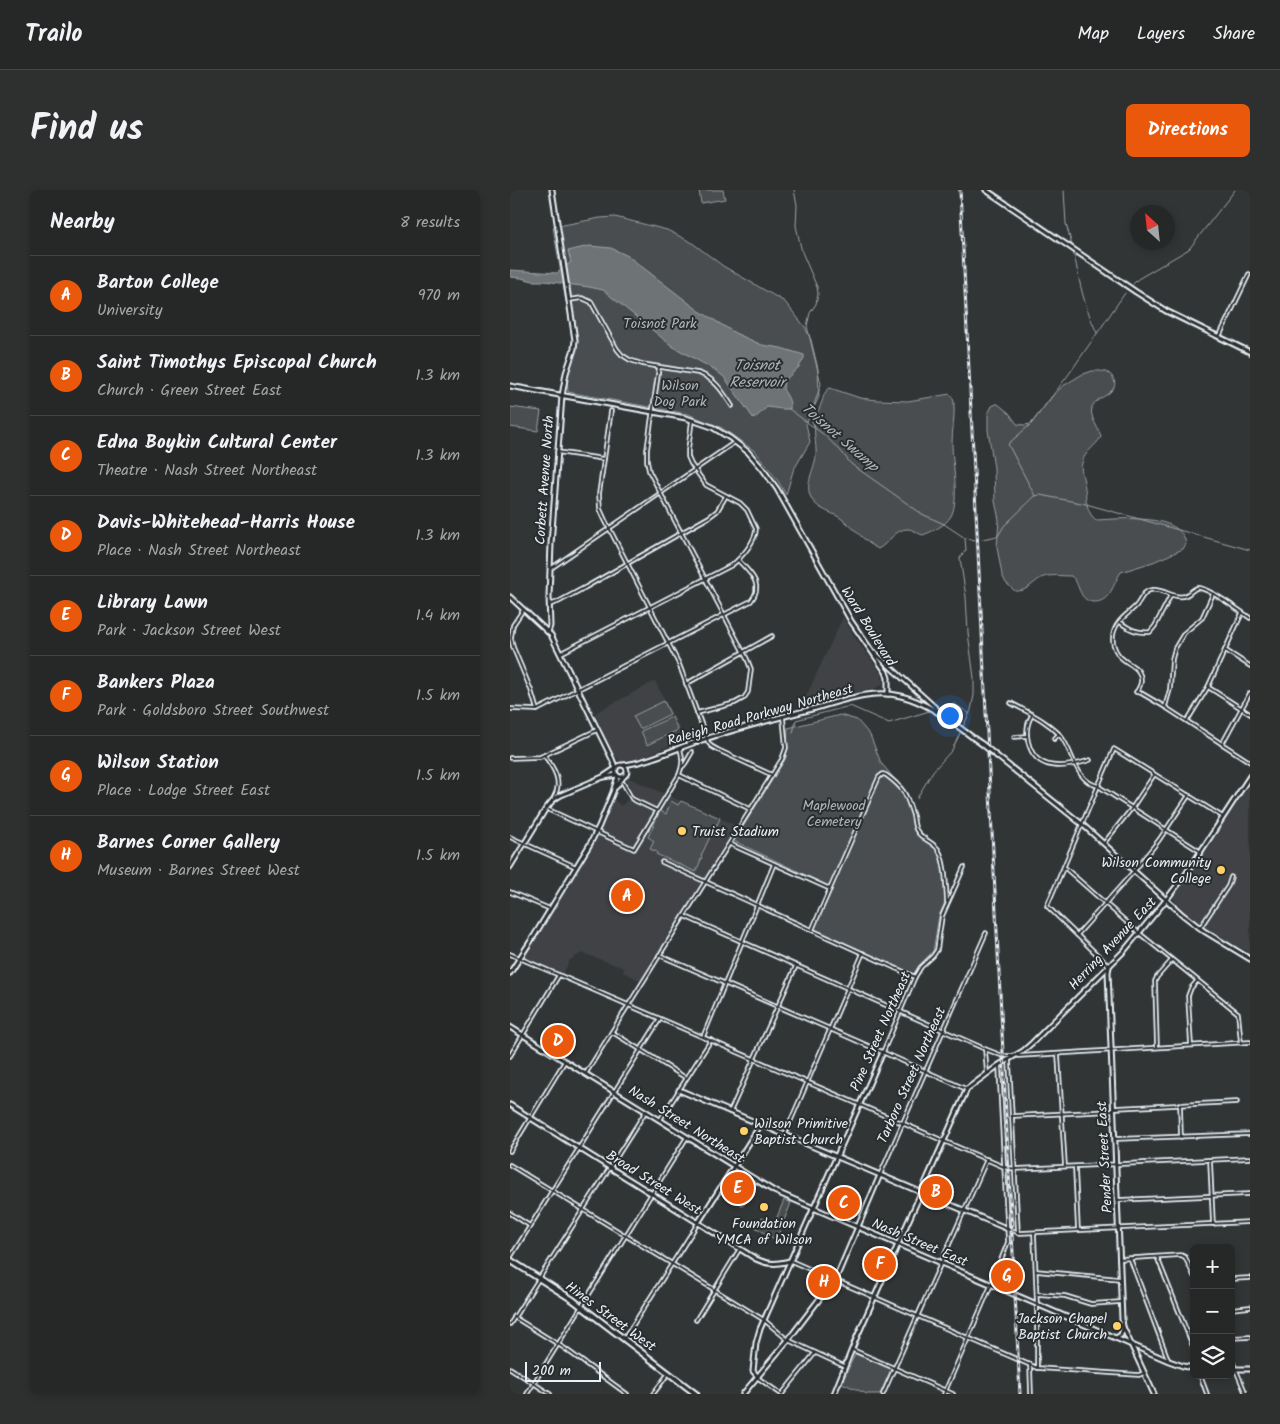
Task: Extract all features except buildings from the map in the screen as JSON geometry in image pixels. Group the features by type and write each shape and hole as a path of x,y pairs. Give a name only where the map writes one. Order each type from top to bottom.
{"main road":[{"name":"Hines Street West","path":"510,1259 582,1306 696,1394"}],"street":[{"name":"Corbett Avenue North","path":"548,632 550,626 550,569 562,396 566,373 575,346 552,190"},
{"path":"986,190 1166,311 1250,352"},
{"path":"1219,337 1249,274"},
{"path":"569,300 582,298 592,302 617,349 626,357 642,364 707,376 718,385 732,406"},
{"path":"659,367 647,461 660,494 751,668 746,695 741,701 697,713"},
{"name":"Ward Boulevard","path":"510,386 652,411 692,420 712,427 736,442 772,480 841,605 886,672 888,694"},
{"path":"612,411 599,494 603,516 679,664 706,738 711,746 772,775"},
{"path":"561,654 732,565 738,560 754,537 756,529 744,506 706,485 689,461 688,454 692,420"},
{"path":"550,569 736,442"},
{"path":"557,452 604,459"},
{"path":"549,605 565,599 681,533 715,512 726,496"},
{"path":"510,709 537,710 751,600 756,591 756,582 738,560"},
{"path":"1250,618 1200,587 1195,588 1186,596 1178,597 1167,592 1147,591 1119,622 1114,630 1113,641 1118,654 1137,668 1141,676 1140,688 1136,692 1165,707 1250,762"},
{"path":"1165,707 1170,689 1172,659 1175,648 1184,633 1202,618 1213,594"},
{"path":"1119,622 1136,632 1150,632 1171,595"},
{"path":"510,597 548,632 561,654 612,759 617,775 614,790 596,832 510,973"},
{"path":"524,610 515,621 510,633 511,643 531,690 537,710"},
{"path":"1187,722 1208,687 1242,612"},
{"path":"686,684 772,636"},
{"path":"867,646 943,715 1083,825 1200,928 1250,959"},
{"path":"1225,650 1250,666"},
{"path":"510,656 516,653"},
{"path":"1208,687 1250,714"},
{"path":"1222,744 1250,693"},
{"name":"Raleigh Road Parkway Northeast","path":"622,765 639,762 706,738 850,698 870,694 888,694"},
{"path":"888,694 912,700 943,715"},
{"path":"1011,703 1043,720 1059,734 1068,747 1080,776 1201,852"},
{"path":"1032,714 1027,736 1034,756 1057,766 1090,760"},
{"path":"586,1074 772,775 785,751 783,717"},
{"path":"510,758 536,758 544,756 598,730"},
{"path":"1054,739 1059,734"},
{"path":"1014,737 1027,736"},
{"path":"549,810 634,849 679,776 683,759 680,748"},
{"path":"1109,966 1047,906 1114,749 1223,818"},
{"path":"682,767 692,752"},
{"path":"510,867 558,791 554,768 544,756"},
{"path":"612,759 626,768 627,771 614,790"},
{"name":"Raleigh Road Parkway Northeast","path":"627,771 639,762"},
{"path":"553,800 604,777 622,765"},
{"path":"812,930 879,778 883,774 901,787 908,802 916,830 922,837 933,844 940,853 944,866 947,902"},
{"path":"1104,843 1132,808 1154,774"},
{"path":"604,777 624,776"},
{"path":"679,776 750,809"},
{"name":"Herring Avenue East","path":"967,1089 1032,1043 1109,966 1139,933 1201,852 1250,776"},
{"path":"623,783 632,799 657,811"},
{"path":"558,791 565,793"},
{"path":"1077,935 1134,871 1166,830 1188,795"},
{"path":"510,837 576,867"},
{"path":"729,844 830,889"},
{"path":"662,862 915,977"},
{"path":"703,1036 774,864"},
{"name":"Pine Street Northeast","path":"754,1365 758,1336 764,1320 915,977 921,967 937,950 941,921 947,902 964,866"},
{"path":"1064,867 1139,933 1238,1013 1241,1043"},
{"path":"1200,928 1228,886 1231,877"},
{"path":"510,892 550,909"},
{"path":"684,916 1003,1056 1250,1042"},
{"name":"Tarboro Street Northeast","path":"743,1394 788,1340 834,1279 986,933"},
{"path":"784,1134 863,953"},
{"path":"510,954 1004,1167 1015,1169 1250,1158"},
{"path":"659,955 967,1089 834,1394"},
{"path":"1157,1047 1155,981 1172,960"},
{"path":"730,1112 796,966"},
{"name":"Pender Street East","path":"1109,966 1110,1050 1123,1327 1154,1394"},
{"path":"510,1056 559,975"},
{"path":"1191,1046 1188,996 1191,988 1198,981"},
{"path":"510,1259 660,1018"},
{"name":"Nash Street Northeast","path":"510,1026 774,1191 858,1228"},
{"path":"612,1032 686,1078"},
{"path":"660,1120 711,1040"},
{"path":"985,1049 987,1074"},
{"path":"1058,1053 1065,1166"},
{"path":"1008,1059 1018,1233"},
{"path":"510,1151 565,1061"},
{"path":"944,1394 1008,1242 999,1065"},
{"path":"679,1090 1018,1233 1250,1222"},
{"path":"1012,1116 1062,1114 1180,1104 1237,1102"},
{"path":"1180,1104 1181,1137"},
{"name":"Broad Street West","path":"510,1105 740,1249 764,1262 776,1264 791,1261"},
{"path":"510,1324 646,1111"},
{"path":"624,1339 761,1124"},
{"path":"1114,1140 1250,1134"},
{"path":"527,1394 687,1137"},
{"path":"883,1394 987,1159"},
{"path":"1210,1160 1213,1224"},
{"path":"510,1165 764,1320 788,1340 845,1367"},
{"path":"1075,1166 1078,1230"},
{"path":"1117,1200 1250,1194"},
{"path":"510,1213 530,1226"},
{"name":"Nash Street East","path":"858,1228 1169,1362 1190,1367"},
{"path":"1034,1233 1037,1368"},
{"path":"696,1320 740,1249"},
{"path":"1119,1259 1181,1255 1185,1257 1190,1268"},
{"path":"1156,1257 1190,1338"},
{"path":"1130,1258 1169,1362"},
{"path":"791,1261 1037,1368 1139,1375 1144,1373"},
{"path":"1036,1271 1120,1278"},
{"path":"1235,1279 1250,1278"},
{"path":"1036,1294 1064,1296 1091,1304 1121,1302"},
{"path":"1235,1309 1250,1307"},
{"path":"514,1317 558,1345 627,1394"},
{"path":"1114,1338 1121,1335 1123,1327"},
{"path":"1235,1338 1250,1337"},
{"path":"852,1349 953,1394"},
{"path":"754,1365 754,1371 758,1377 781,1394 815,1353"},
{"path":"1030,1364 1031,1394"},
{"path":"754,1365 761,1372"},
{"path":"510,1368 550,1394"},
{"path":"1235,1369 1250,1369"},
{"path":"1235,1371 1246,1394"},
{"path":"653,1394 669,1373"},
{"path":"1201,1379 1207,1394"}],"shaded area":[{"path":"843,617 854,636 881,673 883,684 876,688 803,703"},
{"path":"655,681 685,739 638,759 623,763 612,752 595,713"},
{"path":"629,778 737,826 641,981 623,972 624,968 582,953 570,960 563,974 522,957 579,867 613,799 621,806 633,795 626,779"},
{"name":"Wilson Community College","path":"1250,784 1250,953 1221,938 1193,919 1177,905 1173,898"}],"green space":[{"path":"699,190 723,190 725,199 701,203"},
{"name":"Toisnot Park","path":"615,217 667,230 691,242 723,266 785,302 805,327 811,340 818,369 819,397 806,424 810,442 793,471 786,495 756,452 722,428 688,414 568,392 567,378 578,343 572,301 566,302 553,227"},
{"path":"1092,371 1111,375 1115,383 1111,391 1094,403 1091,411 1101,437 1085,456 1081,465 1089,512 1096,520 1134,519 1162,522 1182,534 1186,544 1183,549 1153,562 1121,572 1108,596 1099,601 1091,602 1084,598 1076,581 1071,576 1044,577 1026,589 1015,591 1006,583 1002,575 997,547 999,520 995,501 994,468 988,430 988,414 992,406 998,404 1009,413 1017,424 1031,424 1053,395 1063,386 1081,375"},
{"path":"830,388 860,398 877,400 908,401 950,394 954,403 952,443 955,500 954,509 946,523 923,535 910,529 904,529 878,549 836,515 822,509 813,501 810,496 809,485 816,457 815,420 825,393"},
{"path":"510,407 541,411 538,431 510,427"},
{"path":"664,701 670,714 640,729 633,716"},
{"name":"Maplewood Cemetery","path":"840,715 857,720 870,735 881,763 908,795 918,831 931,840 940,850 947,891 945,902 939,916 933,951 914,974 814,929 833,888 734,841 786,758 788,728"},
{"path":"672,717 678,730 647,745 641,731"},
{"name":"Truist Stadium","path":"671,801 678,805 681,801 720,818 701,856 696,872 656,854 657,852 650,849 654,841 648,837 660,811 666,814"},
{"path":"734,1171 756,1184 743,1206 721,1192"},
{"path":"784,1200 791,1203 776,1240 747,1222 750,1219 759,1223 762,1218 775,1222"},
{"path":"855,1354 891,1369 880,1394 867,1394 842,1383"}],"water":[{"name":"Toisnot Reservoir","path":"589,246 611,248 628,256 698,310 735,333 762,345 804,355 799,367 784,381 783,389 789,401 790,409 767,407 754,419 724,377 672,346 603,290 510,277 510,270 557,273 571,262 568,251"}],"waterway":[{"path":"794,190 797,205 796,226 802,252 817,287 818,294 807,326 821,384 810,417 815,428"},
{"path":"1064,190 1066,224 1072,245"},
{"path":"1133,284 1138,279 1189,249 1235,190"},
{"path":"1073,252 1084,300 1097,333"},
{"path":"1035,496 1008,444 1031,424 1069,374 1125,293"},
{"name":"Toisnot Swamp","path":"789,409 823,434 840,450 851,464 922,514 944,524 965,538 975,540"},
{"name":"Toisnot Swamp","path":"982,539 998,536 1004,526 1035,496 1040,495 1086,504 1250,550"},
{"path":"917,798 933,771 952,750 971,710 974,695 966,597 960,558 966,550 965,538"},
{"path":"939,708 955,704 970,714"},
{"path":"793,733 796,720 850,706 889,723 933,710"}],"railway":[{"path":"960,190 1020,1394"}],"place":[{"name":"Truist Stadium","path":"682,831"},
{"name":"Wilson Community College","path":"1221,870"},
{"name":"Barton College","path":"627,896"},
{"name":"Davis-Whitehead-Harris House","path":"558,1041"},
{"name":"Wilson Primitive Baptist Church","path":"744,1131"},
{"name":"Library Lawn","path":"738,1188"},
{"name":"Saint Timothys Episcopal Church","path":"936,1192"},
{"name":"Edna Boykin Cultural Center","path":"844,1203"},
{"name":"Foundation YMCA of Wilson","path":"764,1207"},
{"name":"Bankers Plaza","path":"880,1264"},
{"name":"Wilson Station","path":"1007,1276"},
{"name":"Barnes Corner Gallery","path":"824,1282"},
{"name":"Jackson Chapel Baptist Church","path":"1117,1326"}],"park label":[{"name":"Wilson Dog Park","path":"680,394"}]}
